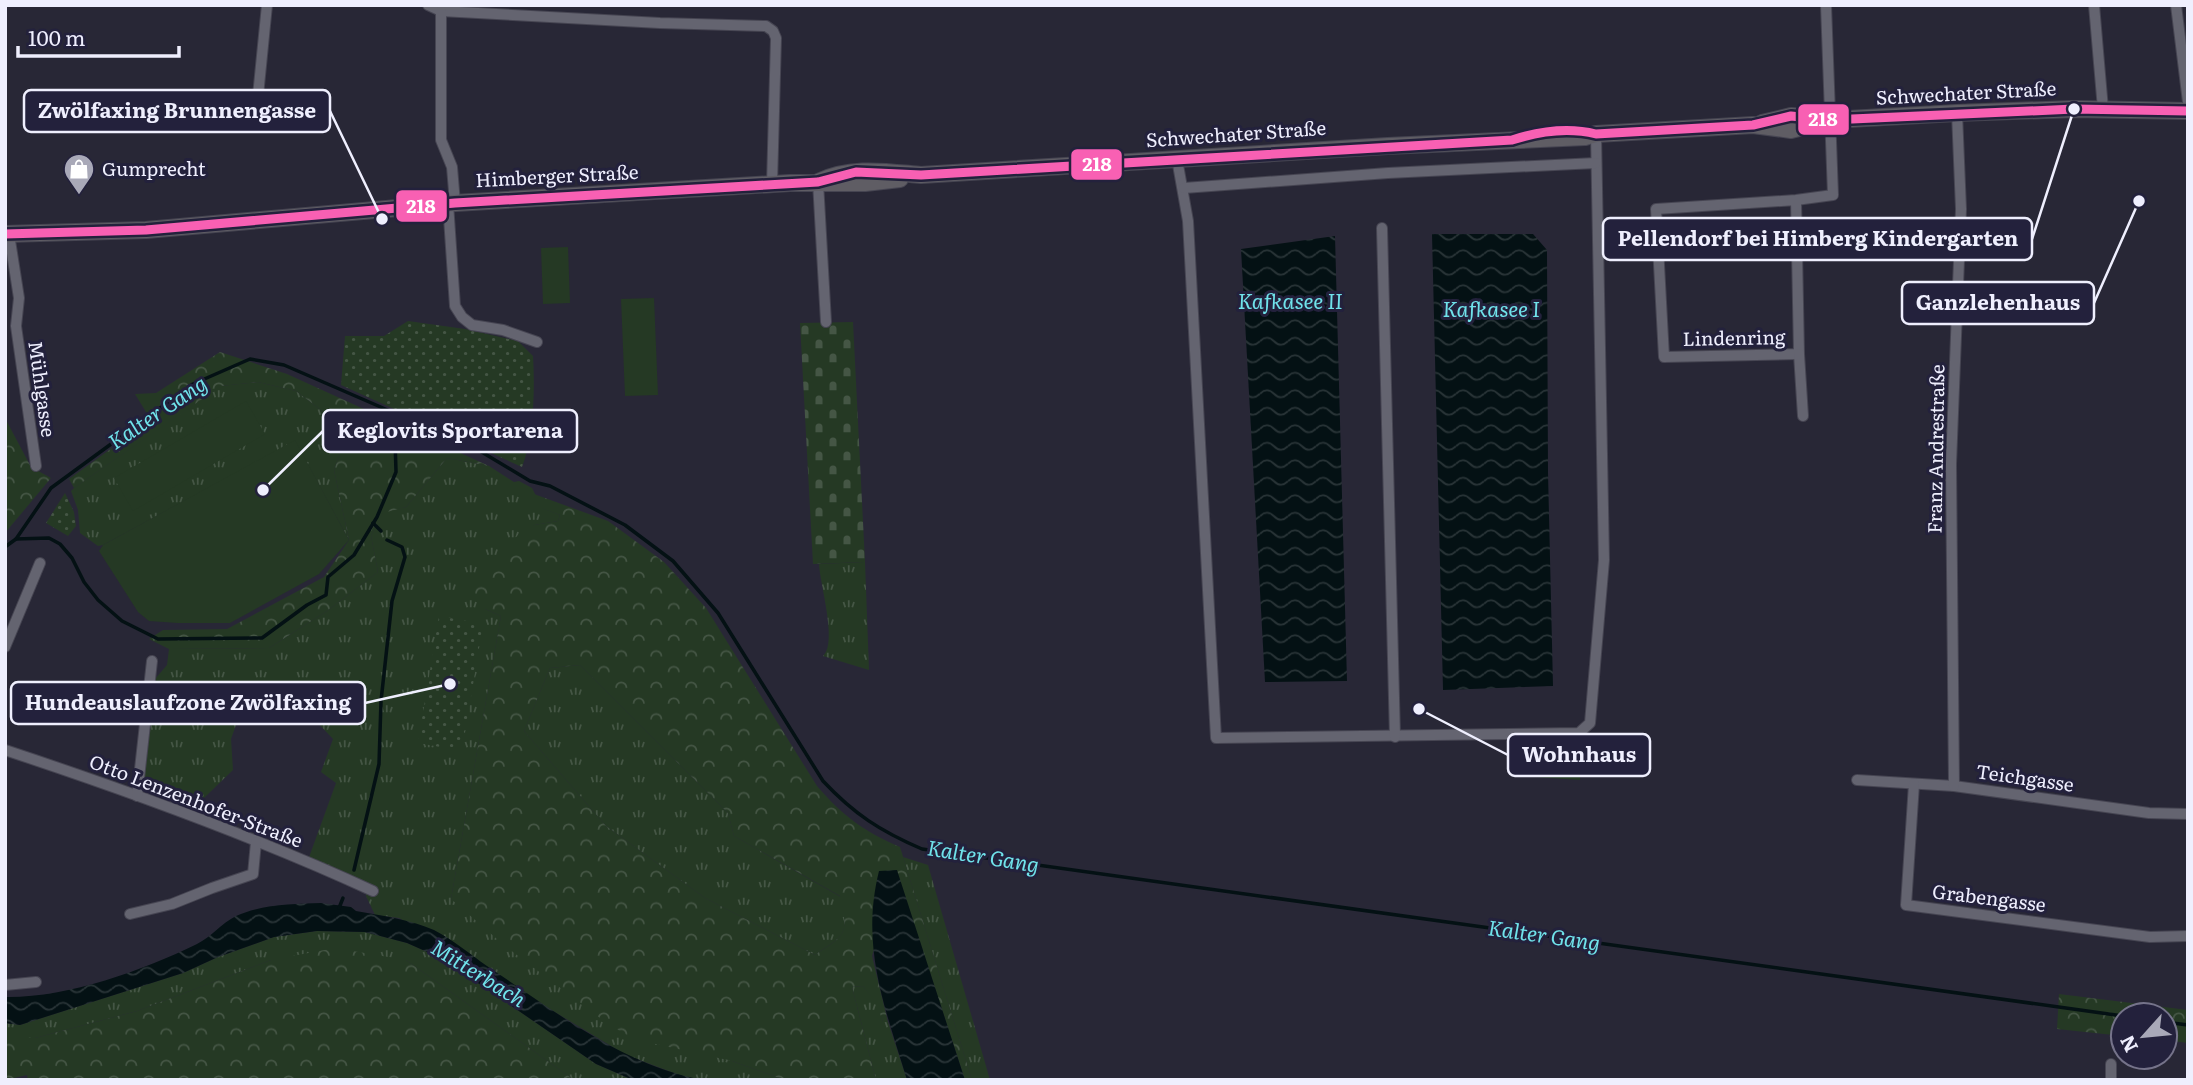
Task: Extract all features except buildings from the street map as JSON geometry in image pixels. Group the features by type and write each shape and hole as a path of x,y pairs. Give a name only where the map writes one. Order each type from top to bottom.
{"main road":[{"name":"Schwechater Straße","path":"818,182 829,176 856,171 920,174 1586,137 1595,134 1700,126 1753,125 1791,130 1830,120 1957,113 2102,109 2188,111"},
{"name":"Himberger Straße","path":"7,234 158,229 451,203 818,182"}],"street":[{"path":"256,126 267,5"},
{"path":"428,5 441,11 766,26 773,31 776,38 772,184"},
{"path":"1826,5 1830,120"},
{"path":"2094,5 2102,109"},
{"path":"2176,5 2188,102"},
{"path":"441,11 441,140 452,167 455,306 462,317 472,325 503,330 537,342"},
{"name":"Franz Andrestraße","path":"1954,786 1951,464 1961,209 1957,113"},
{"name":"Lindenring","path":"1799,354 1664,357 1656,209 1833,195 1830,120"},
{"path":"1177,159 1184,188 1190,248 1216,738 1579,733 1590,723 1604,560 1595,134"},
{"path":"1184,188 1388,173 1597,163"},
{"path":"818,182 826,322"},
{"name":"Lindenring","path":"1796,200 1803,416"},
{"path":"1382,228 1395,737"},
{"name":"Mühlgasse","path":"7,234 19,299 16,326 36,466"},
{"path":"5,647 40,563"},
{"path":"137,796 152,661"},
{"name":"Otto Lenzenhofer-Straße","path":"5,750 137,796 329,871 373,891"},
{"name":"Teichgasse","path":"1857,779 1954,786 2148,814 2188,814"},
{"name":"Grabengasse","path":"1914,784 1906,905 2150,937 2188,936"},
{"path":"130,914 172,904 253,874 256,842"},
{"path":"5,985 36,982"}],"green space":[{"path":"568,247 570,303 543,304 541,248"},
{"path":"654,298 658,395 625,396 621,299"},
{"path":"408,321 465,329 518,341 533,356 533,412 522,467 341,385 345,336 384,336"},
{"path":"853,322 865,562 813,564 800,323"},
{"path":"220,352 287,374 489,466 447,458 406,507 383,513 371,536 378,572 327,611 269,648 169,649 149,639 163,630 227,629 324,577 349,540 334,470 340,453 321,410 296,391 258,382 221,386 74,488 69,479 151,420 135,394 156,393"},
{"path":"258,382 296,391 321,410 340,453 334,470 349,540 295,441 103,545 98,546 80,533 78,510 71,491 74,488 220,386"},
{"path":"246,401 265,434 133,511 114,478"},
{"path":"5,418 31,467 51,478 5,533"},
{"path":"295,440 349,540 319,574 230,623 149,621 138,612 99,551 103,545"},
{"path":"447,458 489,466 514,482 519,481 532,488 542,508 560,515 558,521 534,525 485,609 501,616 451,899 732,1061 785,1080 703,1080 682,1076 626,1055 399,918 375,915 366,896 366,883 308,860 336,783 321,772 333,739 316,721 262,700 245,700 231,739 233,770 204,798 188,802 140,788 155,679 167,665 169,649 269,648 327,611 378,572 371,536 383,512 406,507"},
{"path":"65,493 74,512 76,526 68,536 46,523"},
{"path":"534,494 608,521 664,562 706,608 817,786 854,822 900,847 972,1080 965,1080 896,870 872,956 888,1022 883,1022 877,1005 863,986 852,987 876,1080 785,1080 732,1061 633,1039 604,1021 505,946 451,899 501,616 485,609 468,593 518,535 534,525 558,521 560,515 541,508","holes":["580,665 728,813 734,836 840,896 844,919 842,932 815,955 705,898 606,826 524,731 550,668"]},
{"path":"865,562 869,670 823,656 827,649 829,627 819,564"},
{"path":"439,616 483,624 462,751 418,743"},
{"path":"580,665 728,813 734,836 841,897 845,919 843,932 839,937 815,955 705,898 606,826 524,731 550,668"},
{"path":"1522,742 1582,746 1580,780 1520,776"},
{"path":"903,857 928,865 990,1080 972,1080"},
{"path":"317,931 365,932 407,943 443,959 596,1064 633,1080 574,1080 406,960 271,960 137,1011 35,1038 5,1038 5,1023 20,1025 183,973 274,937"},
{"path":"335,948 406,960 574,1080 28,1080 27,1075 5,1080 5,1038 35,1038 137,1011 271,960"},
{"path":"863,986 878,1005 883,1022 888,1022 907,1080 876,1080 852,987"},
{"path":"2059,994 2115,1001 2109,1001 2109,1035 2057,1029"},
{"path":"2179,1009 2188,1010 2188,1043 2179,1042"}],"water":[{"name":"Kafkasee I","path":"1432,234 1533,234 1547,250 1553,686 1443,690"},
{"name":"Kafkasee II","path":"1335,236 1347,681 1265,682 1241,249"},
{"path":"897,870 965,1080 907,1080 883,1002 872,925 879,871"},
{"name":"Mitterbach","path":"321,903 351,907 356,911 405,920 434,930 590,1034 645,1062 673,1073 703,1080 633,1080 596,1064 443,959 407,943 365,932 317,931 274,937 183,973 20,1025 5,1023 5,997 53,993 128,973 197,944 231,919 246,912 278,905"}],"waterway":[{"name":"Kalter Gang","path":"5,547 16,539 51,488 193,384 250,359 284,365 475,448 530,481 550,486 625,525 673,561 718,613 823,781 868,821 922,849 2109,1014"},
{"path":"16,539 49,538 60,544 98,600 122,621 158,639 262,638 307,605 326,595 328,577 354,555 377,517 396,472 395,439 401,415"},
{"path":"373,523 381,531"},
{"path":"354,870 379,764 381,701 392,601 405,557 402,547 387,540"},
{"path":"339,908 343,898"},
{"name":"Kalter Gang","path":"2179,1024 2188,1025"}],"transit line":[{"name":"218","path":"5,234 146,230 455,203 818,182 856,172 921,175 1512,140 1554,131 1596,134 1753,125 1791,116 1830,120 2074,109 2188,111"}],"place":[{"name":"Pellendorf bei Himberg Kindergarten","path":"2074,109"},
{"name":"Gumprecht","path":"79,196"},
{"name":"Ganzlehenhaus","path":"2139,201"},
{"name":"Zwölfaxing Brunnengasse","path":"382,219"},
{"name":"Keglovits Sportarena","path":"263,490"},
{"name":"Hundeauslaufzone Zwölfaxing","path":"450,684"},
{"name":"Wohnhaus","path":"1419,709"}]}
